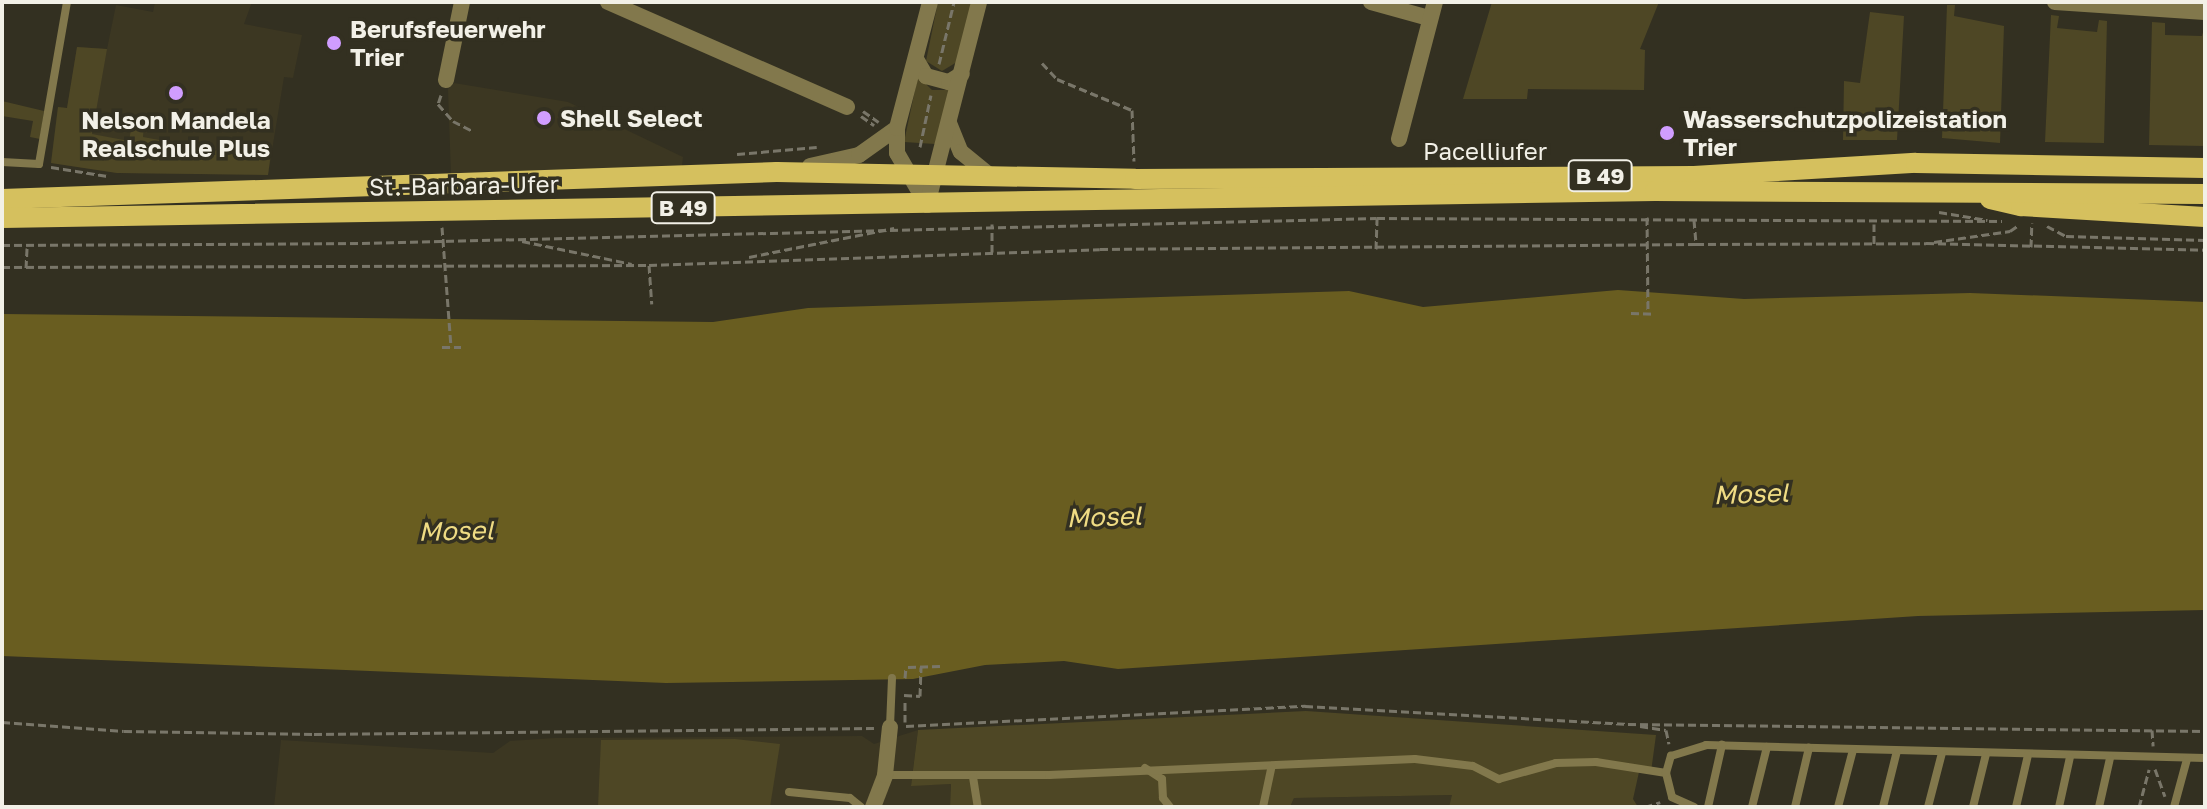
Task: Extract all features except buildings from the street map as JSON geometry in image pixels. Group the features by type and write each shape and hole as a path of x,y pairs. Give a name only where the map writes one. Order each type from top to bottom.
{"main road":[{"name":"Pacelliufer","path":"908,177 1694,176 1916,163 2205,168"},
{"name":"St.-Barbara-Ufer","path":"2,199 440,187 777,172 908,177"},
{"name":"Pacelliufer","path":"927,205 1655,191 2205,194"},
{"path":"1955,191 2021,206 2205,217"},
{"name":"St.-Barbara-Ufer","path":"2,218 927,205"}],"street":[{"path":"446,80 462,2"},
{"path":"608,2 854,109"},
{"path":"927,205 908,177 897,153 897,128 930,2"},
{"path":"927,205 979,2"},
{"path":"1371,2 1432,10 1399,139"},
{"path":"2055,2 2205,12"},
{"path":"916,59 926,76 949,82 962,74"},
{"path":"949,123 961,152 994,179"},
{"path":"777,172 859,155 897,128"},
{"path":"873,807 885,775 890,727"}],"lane":[{"path":"2,162 39,164 67,2"},
{"path":"440,187 440,212"},
{"path":"285,191 285,214"},
{"path":"890,727 892,678"},
{"path":"1708,807 1722,745"},
{"path":"1694,807 1672,797 1666,773 1671,756 1722,745 2070,757 2205,758"},
{"path":"1752,807 1767,747"},
{"path":"1795,807 1809,748"},
{"path":"1838,807 1853,750"},
{"path":"1883,807 1897,751"},
{"path":"1928,807 1942,753"},
{"path":"1973,807 1986,754"},
{"path":"2016,807 2028,755"},
{"path":"2059,807 2070,757"},
{"path":"2099,807 2110,758"},
{"path":"885,775 973,777 1145,768 1271,768 1415,759 1473,766 1499,779 1556,763 1596,762 1666,773"},
{"path":"2171,807 2187,759"},
{"path":"1145,768 1162,779 1165,806"},
{"path":"1263,807 1271,768"},
{"path":"973,777 978,807"},
{"path":"789,792 850,798 861,807"}],"path":[{"path":"938,71 954,2"},
{"path":"1042,63 1057,79 1132,110 1134,161"},
{"path":"920,147 932,90"},
{"path":"438,104 453,121 473,131"},
{"path":"854,109 880,121"},
{"path":"910,146 930,151"},
{"path":"1119,161 1149,161"},
{"path":"39,164 111,176"},
{"path":"1647,217 1648,313"},
{"path":"2,245 514,240 992,224 1377,218 1647,217 1874,223 1994,221"},
{"path":"1376,249 1377,218"},
{"path":"1694,219 1696,244"},
{"path":"1926,243 2010,231 2022,222"},
{"path":"1874,223 1874,244"},
{"path":"2041,223 2066,236 2205,240"},
{"path":"992,224 992,252"},
{"path":"737,259 900,227"},
{"path":"2031,247 2032,228"},
{"path":"511,230 514,240"},
{"path":"444,240 451,347"},
{"path":"514,240 640,265"},
{"path":"2,267 649,265 737,259 992,252 1696,244 1926,243 2205,250"},
{"path":"26,268 27,247"},
{"path":"649,265 652,304"},
{"path":"1631,313 1655,314"},
{"path":"442,347 461,347"},
{"path":"896,667 940,666"},
{"path":"893,697 920,696 921,667"},
{"path":"905,695 905,726 1305,706 1628,724 2205,731"},
{"path":"2,722 124,731 314,734 890,727"},
{"path":"1628,724 1666,730 1671,756"},
{"path":"2151,759 2171,807"},
{"path":"1645,807 1672,797"}],"shaded area":[{"name":"Nelson Mandela Realschule Plus","path":"155,2 252,2 244,24 302,35 293,78 284,77 268,175 117,173 51,163 58,107 67,108 77,47 107,49 116,5 153,12"},
{"path":"938,2 972,2 957,62 942,71 926,61"},
{"path":"1492,2 1659,2 1640,49 1645,50 1644,90 1528,89 1527,99 1463,99"},
{"path":"1947,5 1955,5 1954,16 2004,26 2000,143 1942,138"},
{"path":"1870,12 1904,16 1897,140 1843,140 1844,81 1860,83"},
{"path":"2051,15 2059,16 2057,28 2097,32 2099,20 2107,21 2104,143 2045,142"},
{"path":"2152,22 2165,23 2165,35 2202,36 2205,24 2205,146 2149,145"},
{"path":"77,47 107,49 92,134 129,141 132,123 144,125 143,137 270,160 268,175 117,173 51,163 58,107 67,108"},
{"path":"918,76 932,90 950,90 935,144 904,142"},
{"path":"454,83 568,102 683,157 682,166 451,175 448,89"},
{"path":"2,101 44,111 40,139 30,137 33,121 2,116"},
{"path":"1306,711 1656,735 1651,772 1639,772 1633,799 1638,807 1449,807 1452,795 1294,798 1290,807 950,807 951,784 911,786 918,730"},
{"path":"918,730 911,785 951,784 950,807 274,807 281,740 493,753 510,741 555,738 862,736 874,744"},
{"path":"735,739 780,744 770,807 598,807 601,740"},
{"path":"1453,795 1449,807 1290,807 1294,798"}],"water":[{"name":"Mosel","path":"1618,290 1744,299 1970,293 2205,302 2205,610 1918,616 1118,669 1064,661 985,665 913,679 666,683 2,656 2,314 713,322 808,308 1349,291 1423,307"}],"place":[{"name":"Berufsfeuerwehr Trier","path":"334,43"},
{"name":"Nelson Mandela Realschule Plus","path":"176,93"},
{"name":"Shell Select","path":"544,118"},
{"name":"Wasserschutzpolizeistation Trier","path":"1667,133"}]}
